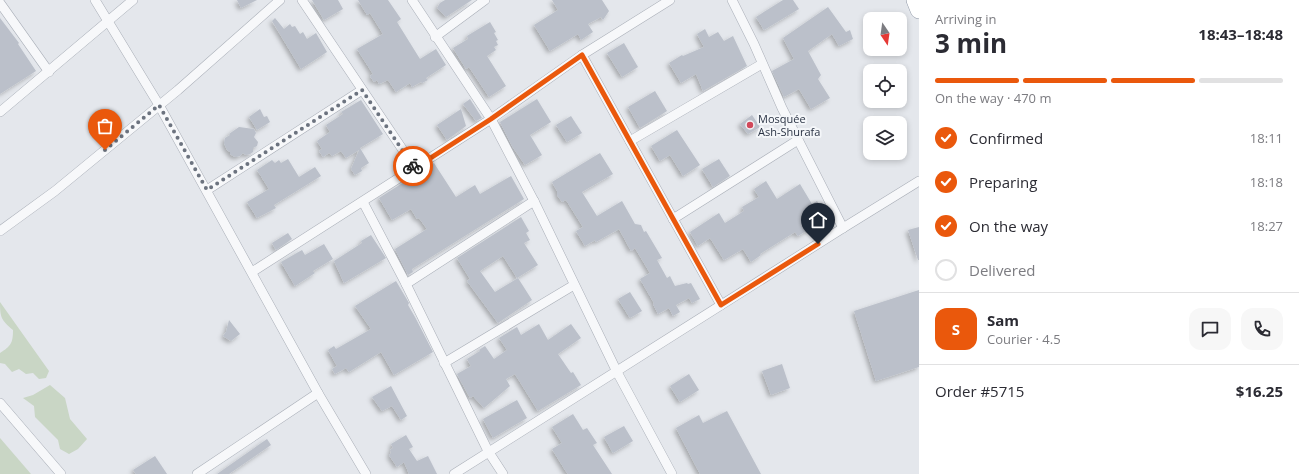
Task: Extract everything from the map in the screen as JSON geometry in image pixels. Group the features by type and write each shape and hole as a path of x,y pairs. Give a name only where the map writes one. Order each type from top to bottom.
{"street":[{"path":"95,0 159,105 318,393 366,474"},
{"path":"0,112 133,0"},
{"path":"0,231 56,191 209,63 280,0"},
{"path":"302,0 415,168"},
{"path":"412,0 491,119 534,201 617,372 672,474"},
{"path":"436,37 485,0"},
{"path":"252,272 491,119 582,55 670,0"},
{"path":"732,0 798,140 843,228"},
{"path":"1,7 48,72"},
{"path":"582,55 721,305"},
{"path":"630,141 762,64"},
{"path":"207,190 362,90"},
{"path":"673,219 798,140"},
{"path":"454,474 488,451 617,372 919,181"},
{"path":"406,284 534,201"},
{"path":"363,202 406,284 488,451 503,474"},
{"path":"444,363 574,285"},
{"path":"197,474 318,393"},
{"path":"0,403 61,474"}],"green space":[{"path":"0,302 49,371 46,378 39,379 33,373 26,374 19,369 12,372 5,364 0,363 0,353 11,344 13,330 2,318"},
{"path":"50,385 65,398 70,419 87,439 78,449 69,454 60,449 58,440 35,417 34,406 23,398 33,395"},
{"path":"0,438 31,474 0,474"}],"building":[{"path":"237,0 257,0 241,8"},
{"path":"312,0 338,0 343,9 324,20"},
{"path":"358,0 388,0 401,19 397,22 420,59 436,49 446,65 426,78 428,80 412,87 410,83 396,92 388,80 379,84 377,80 374,82 370,76 373,74 357,49 383,34 370,13 367,15"},
{"path":"445,0 472,0 446,17 437,8 440,3"},
{"path":"552,0 602,0 609,11 603,20 601,17 588,24 593,32 581,40 578,34 550,51 534,25 558,10"},
{"path":"783,0 793,0 799,9 764,30 756,17"},
{"path":"828,7 846,32 850,30 853,39 839,46 832,34 808,51 821,75 818,79 830,98 811,109 799,89 784,97 772,71 794,59 783,38"},
{"path":"0,18 19,43 18,44 36,71 0,94"},
{"path":"275,18 284,29 290,24 292,27 295,26 300,34 303,32 307,39 316,33 327,52 301,69 272,21"},
{"path":"490,22 496,32 494,33 498,40 496,41 498,45 494,47 496,50 487,56 506,86 489,97 469,67 466,69 453,48 468,39 467,36"},
{"path":"705,29 709,37 718,32 724,41 733,36 747,66 703,91 696,74 681,83 669,63 682,55 683,56 704,47 697,34"},
{"path":"624,43 638,67 622,77 607,53"},
{"path":"655,91 667,111 640,128 628,107"},
{"path":"470,99 482,118 476,121 463,104"},
{"path":"537,99 551,122 530,135 542,155 525,165 512,146 500,122"},
{"path":"361,100 383,134 360,148 369,163 361,168 362,171 355,175 351,169 359,150 346,158 341,151 332,156 329,153 323,157 319,151 322,149 317,141 330,132 326,125 343,114 341,112"},
{"path":"260,109 264,117 267,116 270,122 257,130 249,117"},
{"path":"461,109 466,126 447,140 437,125"},
{"name":"Mosquée Ash-Shurafa","path":"752,115 760,127 748,134 740,124"},
{"path":"571,116 582,133 567,142 556,125"},
{"path":"239,127 254,129 256,133 254,137 258,142 257,146 253,148 253,152 246,155 243,153 236,157 230,154 224,143 225,138"},
{"path":"677,130 700,165 683,176 670,155 660,161 651,146"},
{"path":"600,153 613,174 582,192 597,216 622,201 635,224 641,225 644,232 646,231 662,258 657,260 667,278 670,276 675,286 691,283 700,299 692,303 689,298 676,305 680,312 673,316 669,308 658,314 653,304 654,303 640,279 650,273 635,248 631,251 619,229 596,242 595,240 585,246 576,231 583,227 566,200 562,202 557,195 557,191 552,182"},
{"path":"288,159 299,177 315,167 321,176 274,205 276,208 257,218 247,202 269,189 257,170 272,160 275,163 279,160 281,163"},
{"path":"719,159 730,176 713,187 702,169"},
{"path":"434,163 456,197 475,185 480,194 511,176 524,199 412,269 413,272 408,275 395,249 427,229 419,218 417,219 411,209 392,220 379,198"},
{"path":"766,181 777,199 800,184 812,204 817,201 827,218 798,236 795,232 760,254 761,255 751,262 743,249 724,260 710,238 698,246 690,232 719,213 725,223 744,211 742,207 759,197 754,189"},
{"path":"521,217 529,231 526,233 530,240 524,243 538,265 517,278 503,256 480,271 495,292 518,278 532,300 498,323 467,281 470,279 457,258"},
{"path":"919,227 919,260 918,260 908,230"},
{"path":"288,233 292,239 276,250 272,243"},
{"path":"371,235 386,258 344,283 334,261 362,243 361,241"},
{"path":"324,244 333,259 313,271 315,273 295,286 281,262 302,250 305,255"},
{"path":"396,281 409,303 408,305 433,352 394,375 381,352 349,372 346,368 335,374 332,369 337,366 328,350 334,346 336,349 371,329 355,306"},
{"path":"919,290 919,367 876,381 854,311"},
{"path":"630,292 642,311 630,318 618,299"},
{"path":"229,320 240,334 231,341 223,336 226,332"},
{"path":"539,324 548,340 571,324 581,338 558,354 571,373 573,372 581,385 538,411 515,374 506,379 510,386 484,408 473,396 470,398 457,374 471,366 467,359 485,346 494,359 507,350 499,338 517,327 521,335"},
{"path":"782,364 790,388 771,395 762,371"},
{"path":"689,374 699,390 680,402 670,386"},
{"path":"391,386 407,416 401,420 392,406 382,411 372,397"},
{"path":"517,400 527,418 493,438 483,419"},
{"path":"727,411 761,474 700,474 676,428 699,415 703,423"},
{"path":"573,414 583,430 587,428 597,443 593,445 612,474 568,474 565,470 552,449 562,443 552,427"},
{"path":"624,426 633,441 613,453 604,437"},
{"path":"406,435 413,447 409,449 417,461 428,456 437,474 409,474 404,462 397,467 389,455 391,453 390,450 393,448 391,444"},
{"path":"267,439 271,445 229,474 217,474"},
{"path":"155,456 167,474 136,474 133,470"}],"way so far":[{"path":"105,150 159,105 207,190 362,90 413,166"}],"place":[{"name":"Mosquée Ash-Shurafa","path":"750,125"}],"route":[{"path":"413,166 415,168 491,119 582,55 721,305 818,244"}]}
